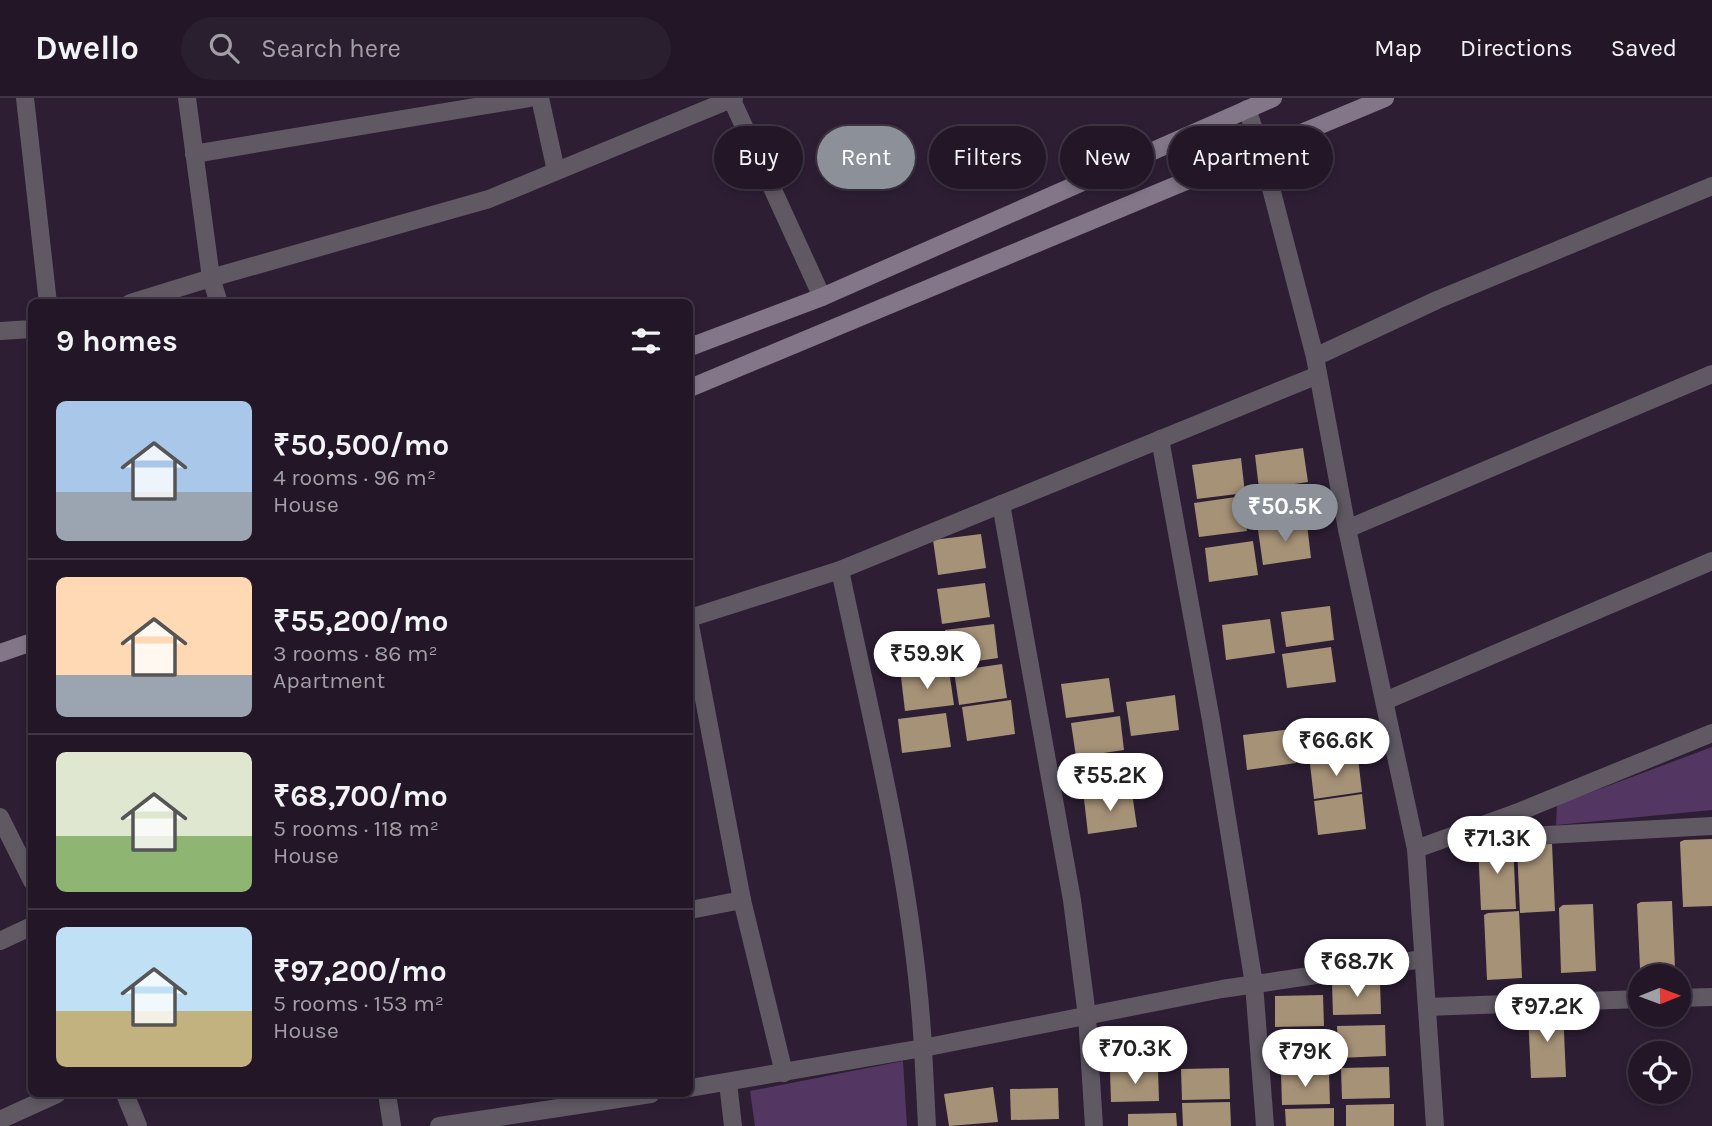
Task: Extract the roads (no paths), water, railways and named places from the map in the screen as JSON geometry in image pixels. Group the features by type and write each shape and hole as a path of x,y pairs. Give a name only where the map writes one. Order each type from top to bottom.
{"main road":[{"path":"693,346 822,297 1273,98"},
{"path":"1311,126 1363,102 1385,98"},
{"path":"693,387 1168,188"},
{"path":"0,653 28,643"}],"street":[{"path":"25,98 48,299"},
{"path":"187,98 211,278 218,299"},
{"path":"194,154 529,98"},
{"path":"540,98 556,171"},
{"path":"143,299 489,199 732,98 822,297"},
{"path":"1247,109 1253,126"},
{"path":"693,617 840,570 1160,439 1317,366 1437,300 1712,186"},
{"path":"1271,189 1317,366 1347,529 1416,849 1435,1126"},
{"path":"0,331 28,329"},
{"path":"1347,529 1712,374"},
{"path":"1160,439 1211,720 1254,985 1265,1126"},
{"path":"1001,505 1072,900 1087,1016 1094,1126"},
{"path":"1385,701 1712,561"},
{"path":"840,570 906,888 920,1002 927,1126"},
{"path":"693,641 742,900 784,1073"},
{"path":"1416,849 1516,813 1712,733"},
{"path":"1516,813 1528,836 1712,826"},
{"path":"0,817 28,873"},
{"path":"693,909 742,900"},
{"path":"0,941 28,928"},
{"path":"693,1088 923,1048 1254,985 1423,959"},
{"path":"1691,998 1712,997"},
{"path":"1427,1007 1628,999"},
{"path":"728,1083 733,1126"},
{"path":"0,1119 50,1097"},
{"path":"126,1097 138,1126"},
{"path":"387,1097 392,1126"},
{"path":"439,1126 629,1097"},
{"path":"556,1107 558,1126"}]}
